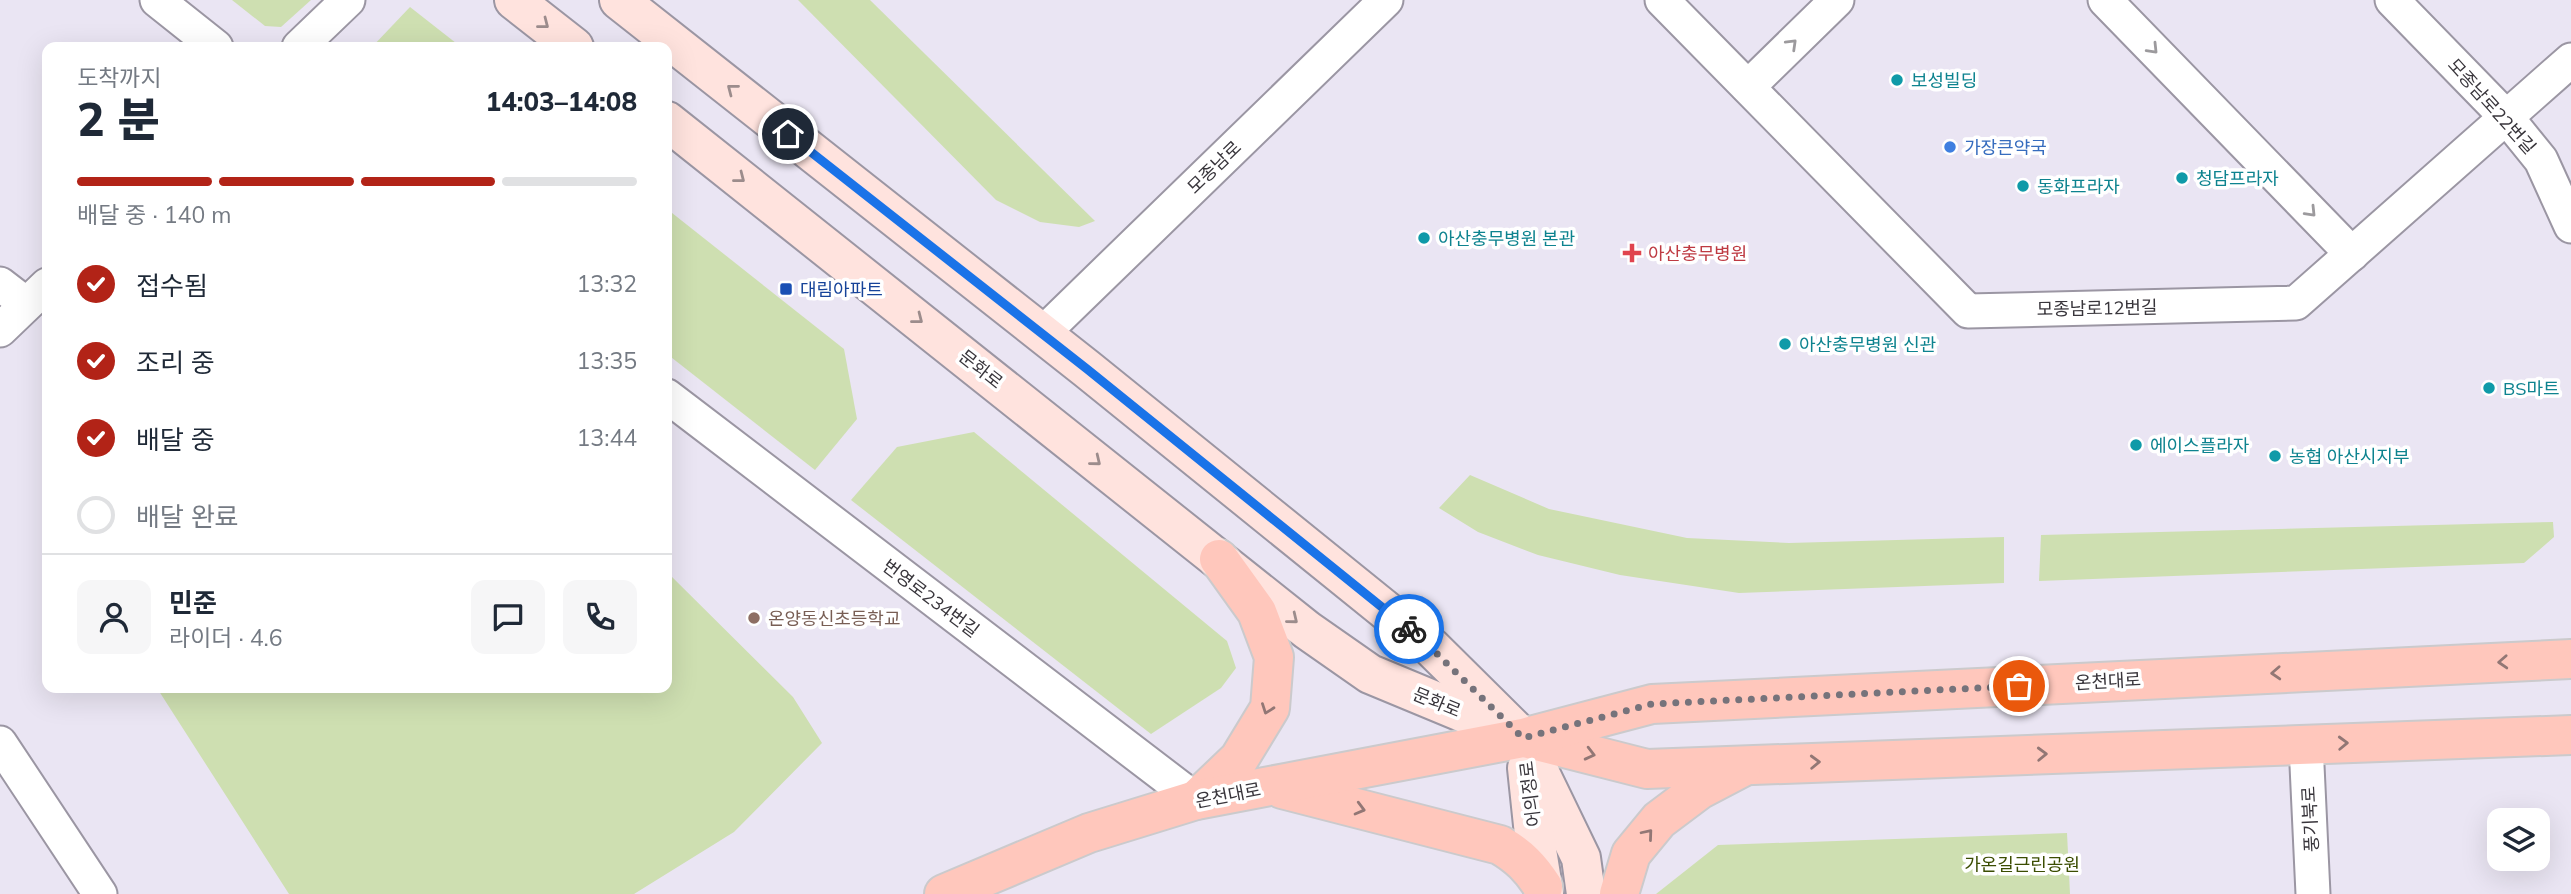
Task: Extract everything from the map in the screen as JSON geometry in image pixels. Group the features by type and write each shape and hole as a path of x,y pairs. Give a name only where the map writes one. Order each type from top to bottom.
{"main road":[{"path":"514,0 568,42"},
{"name":"문화로","path":"619,0 1042,334 1431,648 1523,738"},
{"name":"문화로","path":"672,125 1307,630 1370,674 1523,738"},
{"path":"1196,800 1239,759 1270,708 1274,657 1256,612 1219,559"},
{"name":"온천대로","path":"944,894 1089,833 1196,800 1523,738 1652,704 2571,659"},
{"name":"온천대로","path":"1523,738 1647,769 2571,735"},
{"name":"어의정로","path":"1523,738 1544,890"},
{"name":"어의정로","path":"1523,738 1581,858 1586,894"},
{"path":"1619,894 1630,854 1659,820 1699,790 1748,765"},
{"path":"1270,786 1500,845 1516,854 1531,869 1544,890"}],"street":[{"path":"157,0 210,42"},
{"path":"304,42 348,0"},
{"name":"모종남로","path":"1042,334 1386,0"},
{"name":"모종남로12번길","path":"1662,0 1968,311 2296,303 2571,60"},
{"path":"1748,87 1837,0"},
{"path":"2105,0 2351,254"},
{"name":"모종남로22번길","path":"2392,0 2507,118 2541,160 2571,226"},
{"path":"0,284 37,295"},
{"path":"0,330 37,295"},
{"name":"번영로234번길","path":"672,400 1196,800"},
{"path":"0,743 100,894"},
{"name":"풍기북로","path":"2306,744 2313,894"}],"green space":[{"path":"232,0 311,0 281,27 265,26"},
{"path":"798,0 870,0 1095,221 1079,227 1040,222 996,200"},
{"path":"410,7 455,42 377,42"},
{"path":"672,213 844,349 857,419 815,470 672,358"},
{"path":"974,432 1227,641 1236,668 1221,688 1151,734 851,500 897,447"},
{"path":"1470,475 1549,509 1687,538 1789,543 2004,537 2004,583 1739,593 1620,575 1538,555 1478,532 1439,508"},
{"path":"2553,522 2554,537 2524,563 2039,581 2041,535"},
{"path":"672,577 793,697 822,743 734,832 634,894 289,894 160,693 672,693"},
{"name":"가온길근린공원","path":"2067,833 2070,894 1656,894 1718,845"}],"way so far":[{"path":"1409,629 1523,738 1652,704 2019,686"}],"place":[{"name":"보성빌딩","path":"1897,80"},
{"name":"가장큰약국","path":"1950,147"},
{"name":"청담프라자","path":"2182,178"},
{"name":"동화프라자","path":"2023,186"},
{"name":"아산충무병원 본관","path":"1424,238"},
{"name":"아산충무병원","path":"1632,253"},
{"name":"대림아파트","path":"786,289"},
{"name":"아산충무병원 신관","path":"1785,344"},
{"name":"BS마트","path":"2489,388"},
{"name":"에이스플라자","path":"2136,445"},
{"name":"농협 아산시지부","path":"2275,456"},
{"name":"온양동신초등학교","path":"754,618"}],"route":[{"path":"788,134 1087,369 1409,629"}]}
